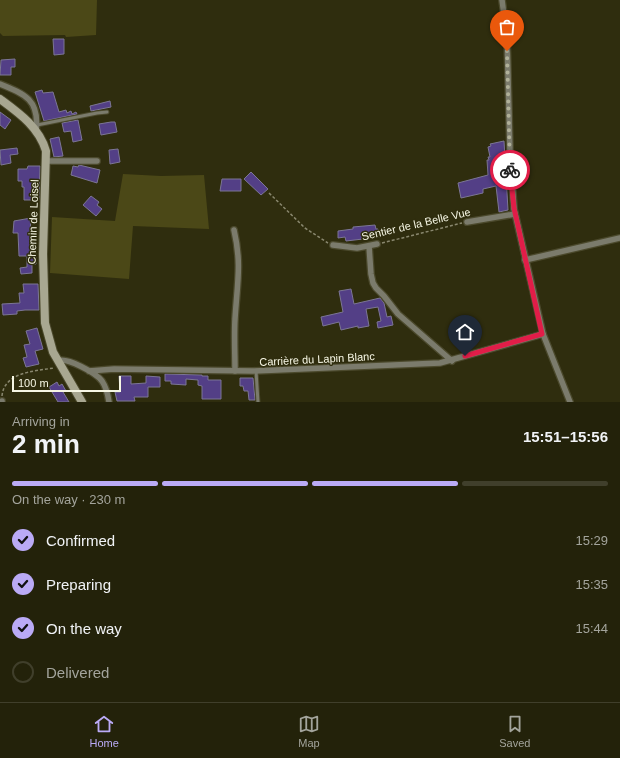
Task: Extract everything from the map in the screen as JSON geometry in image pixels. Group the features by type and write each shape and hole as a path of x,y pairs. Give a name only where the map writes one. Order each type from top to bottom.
{"street":[{"path":"502,0 507,37 510,170 515,214 542,334 570,402"},
{"path":"0,84 20,92 29,99 35,113 36,128"},
{"name":"Chemin de Loisel","path":"0,99 36,128 45,148 46,161 43,238 44,310 49,341 60,364 82,402"},
{"path":"46,161 97,161"},
{"name":"Sentier de la Belle Vue","path":"467,222 515,214"},
{"path":"234,230 239,266 235,317 235,371"},
{"path":"525,260 620,238"},
{"name":"Sentier de la Belle Vue","path":"333,244 351,248 376,244"},
{"path":"369,246 371,274 376,288 398,314 452,360"},
{"name":"Carrière du Lapin Blanc","path":"89,371 108,368 256,371 434,364 542,334"},
{"path":"60,364 65,360 97,375 108,393 109,402"}],"lane":[{"path":"36,128 97,113 107,112"},
{"path":"256,371 258,402"}],"path":[{"path":"269,193 305,228 327,242 333,244"},
{"name":"Sentier de la Belle Vue","path":"376,244 467,222"},
{"path":"2,402 3,389 9,380 60,364"}],"shaded area":[{"path":"0,0 97,0 96,35 66,37 65,35 3,36 0,33"},
{"path":"123,174 161,176 204,175 209,229 133,226 129,279 50,273 52,217 115,221"}],"building":[{"path":"53,39 64,39 64,54 54,55"},
{"path":"15,59 15,67 11,67 11,75 0,75 1,60"},
{"path":"42,90 43,93 53,92 59,112 66,110 67,113 71,111 72,114 76,112 77,114 44,121 35,92"},
{"path":"110,101 111,107 91,111 90,106"},
{"path":"0,112 11,120 5,129 0,125"},
{"path":"78,120 82,140 73,142 71,131 64,132 62,123"},
{"path":"115,122 117,132 101,135 99,124"},
{"path":"59,137 63,156 54,157 50,139"},
{"path":"504,141 508,210 499,212 496,186 483,189 483,193 461,198 458,183 488,175 487,160 489,160 488,157 490,157 488,147 491,146 490,144"},
{"path":"17,148 18,154 10,155 11,163 1,165 0,150"},
{"path":"118,149 120,162 110,164 109,150"},
{"path":"79,165 100,170 97,183 71,175 73,166 78,167"},
{"path":"28,166 40,166 39,200 24,200 24,187 22,187 22,181 18,181 18,169 27,169"},
{"path":"251,172 268,189 261,195 244,179"},
{"path":"222,179 241,179 241,191 220,191"},
{"path":"91,196 99,202 97,205 102,209 96,216 83,205"},
{"path":"31,218 30,234 36,234 36,264 32,264 32,273 21,274 20,268 27,267 27,256 19,256 18,233 13,233 14,221"},
{"path":"375,225 376,229 378,229 380,237 346,241 345,237 338,238 338,231 353,229 353,227"},
{"path":"23,284 38,284 39,310 17,311 17,314 3,315 2,304 20,303 19,293 24,293"},
{"path":"351,289 354,304 380,298 384,303 387,317 391,316 393,325 378,328 377,322 381,321 378,307 366,309 369,326 358,328 358,326 341,330 339,322 323,326 321,317 343,312 339,291"},
{"path":"37,328 43,349 35,351 39,364 26,367 23,358 27,357 24,345 30,344 26,331"},
{"path":"165,374 202,375 208,376 208,380 221,380 221,399 202,399 202,386 198,385 198,380 186,379 186,385 171,384 171,381 165,381"},
{"path":"119,376 131,376 131,384 146,383 146,376 160,377 160,387 148,387 148,397 134,397 135,401 117,401 115,392 120,392"},
{"path":"240,378 253,378 255,400 249,400 248,391 244,391 243,386 240,386"},
{"path":"57,382 59,386 62,384 66,391 63,392 69,402 58,402 49,387"}],"way so far":[{"path":"507,51 510,170"}],"route":[{"path":"465,356 542,334 514,208 510,170"}]}
